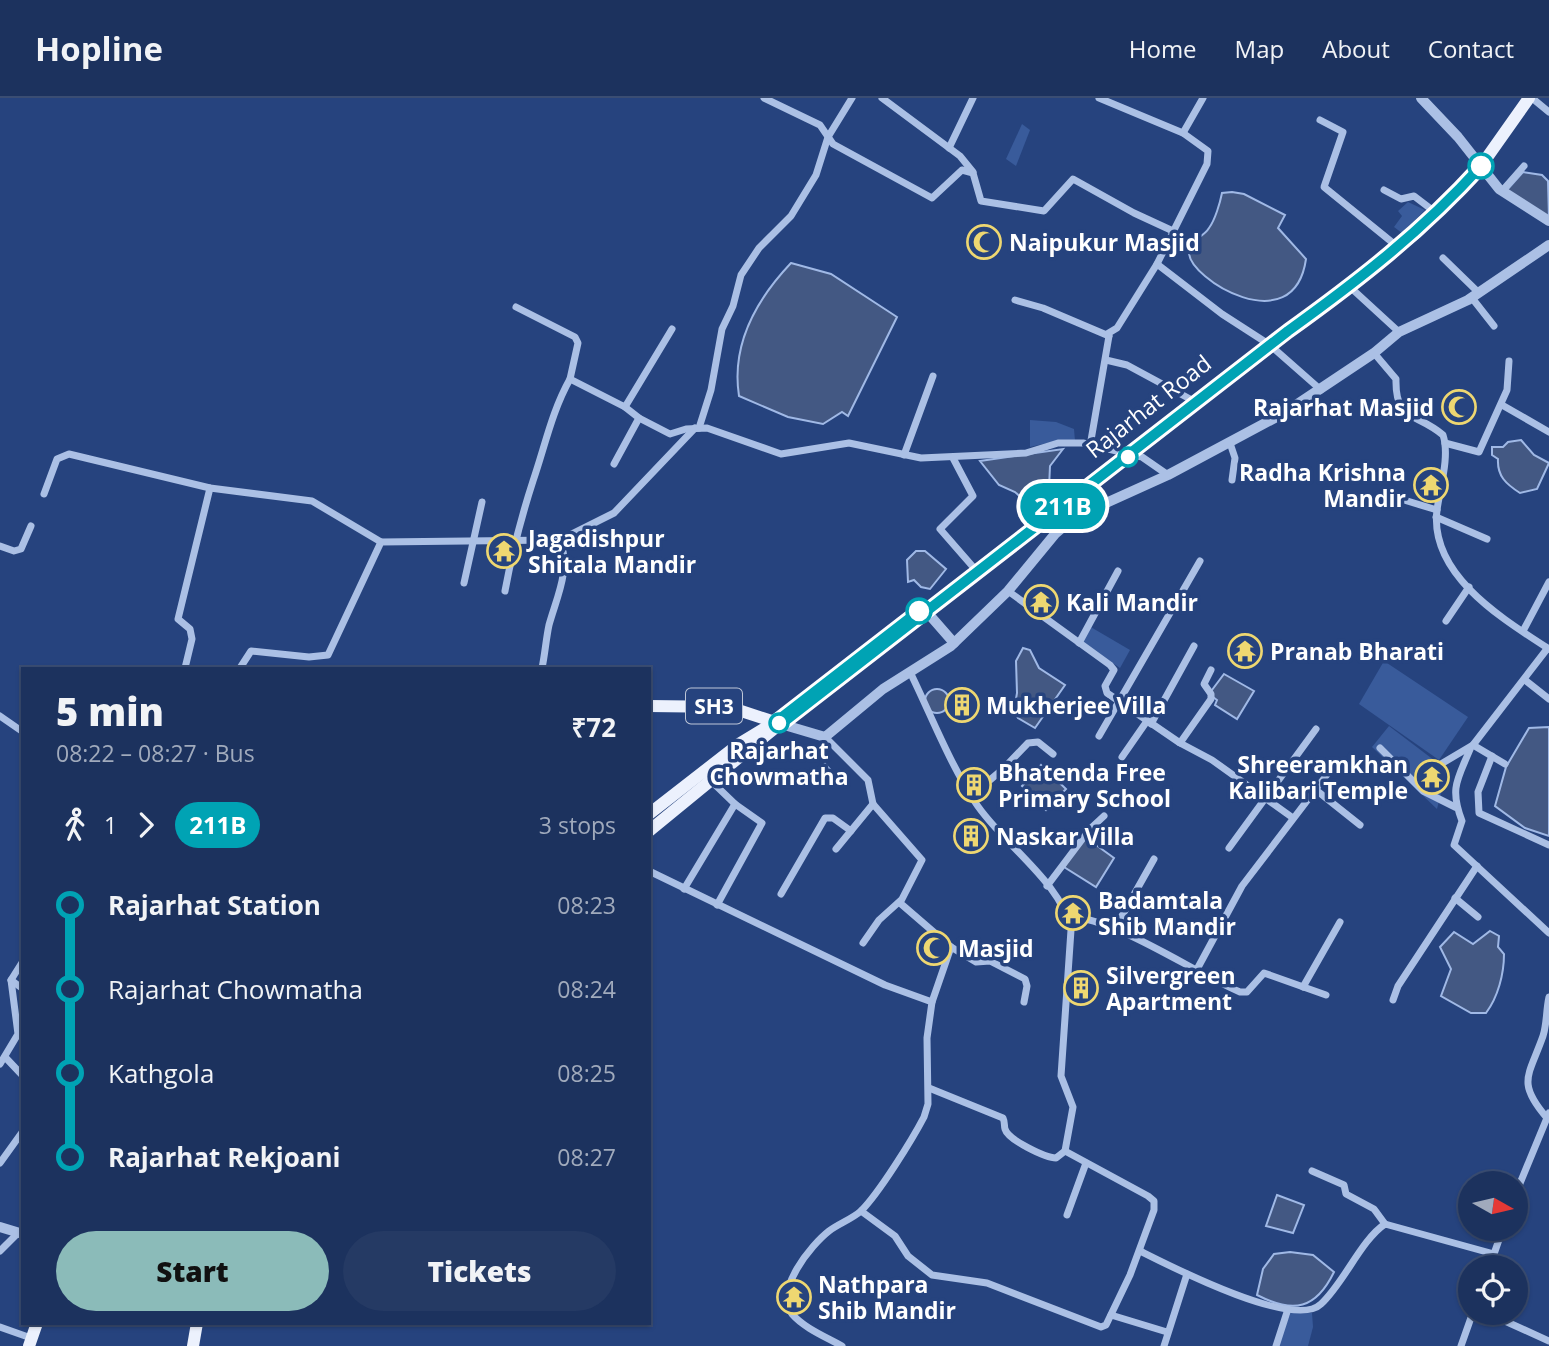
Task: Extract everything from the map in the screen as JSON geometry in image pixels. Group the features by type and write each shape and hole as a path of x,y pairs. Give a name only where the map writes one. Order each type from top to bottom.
{"main road":[{"name":"Rajarhat Road","path":"779,722 926,611 1393,243 1479,163 1521,98"},
{"name":"Rajarhat Road","path":"779,722 974,568 1128,452 1190,399 1350,287 1416,233 1479,163 1531,98"},
{"name":"SH3","path":"651,706 729,706 779,722"},
{"path":"651,829 739,744 779,722"},
{"path":"651,813 706,777"},
{"path":"30,1342 36,1325"},
{"path":"187,1346 191,1325"},
{"path":"193,1346 197,1325"}],"street":[{"path":"764,98 820,125 833,144 933,198 962,170 973,173"},
{"path":"44,494 57,459 69,454 210,488 312,501 381,542 560,540 614,513 697,428 711,390 722,329 733,306 741,275 758,248 791,216 816,175 828,137 852,98"},
{"path":"882,98 950,148 973,173 981,201 1044,211 1073,178 1134,213 1173,231"},
{"path":"950,148 974,98"},
{"path":"1090,446 1106,360 1107,334 1117,328 1157,264 1209,156 1208,151 1183,133 1099,98"},
{"path":"1183,133 1203,98"},
{"path":"1421,98 1503,191 1549,220"},
{"path":"1531,98 1549,112"},
{"path":"1320,120 1343,132 1324,187 1393,243"},
{"path":"1503,191 1524,166"},
{"path":"1384,190 1401,199 1414,196 1431,209"},
{"path":"825,737 883,689 954,643 1008,591 1055,534 1075,517 1168,475 1230,443 1321,390 1399,332 1475,295 1549,245"},
{"path":"1443,258 1475,295 1494,326"},
{"path":"1157,264 1267,343 1321,390"},
{"path":"1350,287 1399,332"},
{"path":"1015,300 1043,308 1109,336"},
{"path":"505,592 514,539 546,436 570,379 577,349 575,337 516,307"},
{"path":"625,408 672,329"},
{"path":"1374,353 1396,379 1395,397 1400,407 1443,435 1445,443 1436,514 1442,549 1454,570 1469,587 1548,649 1472,746 1455,790 1455,807 1462,821 1454,845 1549,933"},
{"path":"1106,360 1126,365 1190,399"},
{"path":"1445,443 1479,452 1507,390 1509,361"},
{"path":"904,454 933,376"},
{"path":"570,379 670,434 697,428 721,431 781,453 849,443 904,454 953,458 1026,453 1064,442 1083,443 1128,452 1153,462 1168,475"},
{"path":"1502,405 1549,432"},
{"path":"614,464 639,418"},
{"path":"1230,443 1235,458 1232,480"},
{"path":"953,458 972,496 940,528 974,568"},
{"path":"186,667 192,639 190,629 178,619 210,488"},
{"path":"1391,496 1487,539"},
{"path":"464,583 482,502"},
{"path":"0,546 14,551 20,549 31,526"},
{"path":"542,667 550,624 562,587 565,552 560,540"},
{"path":"241,667 251,651 309,657 328,655 381,542"},
{"path":"1099,736 1200,561"},
{"path":"1079,643 1118,571"},
{"path":"1523,631 1549,582"},
{"path":"1447,621 1469,587"},
{"path":"1008,591 1112,667 1105,690 1118,702 1180,743 1212,760 1293,818"},
{"path":"926,611 954,643"},
{"path":"1122,757 1149,723 1194,646"},
{"path":"1180,743 1211,699 1212,694 1204,684 1211,670"},
{"path":"910,672 971,796 994,830 1023,856 1068,916 1070,938 1061,1076 1073,1107 1065,1151 1056,1158 1042,1156 1010,1135 1005,1129 1005,1120 1001,1117 929,1088"},
{"path":"1525,680 1549,699"},
{"path":"0,716 21,731"},
{"path":"779,722 825,737 868,780 873,804 922,860 900,901 879,920 863,943"},
{"path":"1229,848 1316,729"},
{"path":"971,796 1028,743 1038,742 1053,754"},
{"path":"1472,746 1506,764"},
{"path":"1441,764 1472,746"},
{"path":"1380,748 1423,791 1455,807"},
{"path":"1492,756 1478,792 1479,813 1549,845"},
{"path":"1195,973 1242,886 1332,768"},
{"path":"706,777 735,804 762,823 717,905"},
{"path":"1316,790 1360,825"},
{"path":"684,889 735,804"},
{"path":"836,849 873,804"},
{"path":"1046,886 1090,829 1104,816"},
{"path":"781,894 825,818 832,818 851,831"},
{"path":"1114,930 1154,859"},
{"path":"1393,1000 1398,986 1477,866"},
{"path":"651,872 885,985 932,1002"},
{"path":"1455,898 1478,917"},
{"path":"900,901 901,906 951,947 976,962 990,961 1025,979 1027,983 1024,1002"},
{"path":"1068,916 1092,921 1114,930 1175,957 1195,973 1240,992 1247,992 1262,973 1326,995"},
{"path":"1303,987 1340,922"},
{"path":"839,1345 791,1312 788,1298 790,1287 806,1253 828,1231 861,1211 917,1132 928,1104 927,1038 932,1002 951,947"},
{"path":"21,964 11,980 18,1034 2,1061 21,1075"},
{"path":"11,980 21,988"},
{"path":"1525,1171 1548,1115 1530,1098 1527,1084 1544,1032 1549,997"},
{"path":"0,1163 21,1134"},
{"path":"861,1211 895,1236 908,1256 937,1278 987,1283 1101,1327 1106,1325 1130,1275 1150,1223 1154,1201 1065,1151"},
{"path":"1067,1215 1086,1163"},
{"path":"1312,1171 1344,1185 1346,1194 1374,1209 1385,1224 1494,1254 1498,1241"},
{"path":"1140,1251 1237,1294 1288,1310 1313,1309 1321,1304 1385,1224"},
{"path":"0,1227 21,1233"},
{"path":"0,1251 21,1233"},
{"path":"1164,1346 1187,1274"},
{"path":"1276,1346 1288,1310"},
{"path":"1111,1315 1167,1332"},
{"path":"1461,1346 1468,1325"},
{"path":"1514,1325 1549,1341"},
{"path":"0,1327 30,1342"}],"shaded area":[{"path":"1022,124 1030,130 1016,166 1006,159"},
{"path":"1523,172 1542,175 1548,181 1549,218 1506,191"},
{"path":"1222,193 1244,194 1285,215 1278,228 1306,259 1297,284 1283,297 1263,301 1243,297 1222,288 1193,263 1189,252 1192,244 1211,225"},
{"path":"1408,202 1425,210 1402,233 1394,227 1402,216 1398,211"},
{"path":"791,263 831,274 897,317 848,416 842,412 823,424 788,417 739,396 739,359 749,324 767,292"},
{"path":"1030,420 1056,422 1074,429 1075,441 1060,440 1030,447"},
{"path":"1521,440 1534,455 1549,463 1537,489 1520,493 1501,475 1498,459 1492,455 1492,447 1503,447 1508,442"},
{"path":"1063,449 1050,466 1049,488 1034,501 1026,502 1015,492 999,485 980,461"},
{"path":"916,551 925,551 946,569 930,589 921,587 914,580 908,582 907,560"},
{"path":"1089,626 1130,650 1120,668 1080,641"},
{"path":"1023,648 1030,650 1039,668 1065,685 1035,728 1018,718 1014,711 1017,693 1016,661"},
{"path":"1384,661 1468,717 1439,760 1359,704"},
{"path":"1224,674 1254,691 1237,719 1215,705 1217,700 1209,694"},
{"path":"937,689 946,692 949,701 946,710 937,713 928,710 925,701 928,692"},
{"path":"1389,726 1447,770 1437,809 1372,747"},
{"path":"1549,727 1549,836 1525,828 1495,806 1506,767 1529,728"},
{"path":"825,764 842,782 840,785 822,787 814,774"},
{"path":"1041,765 1066,789 1046,810 1022,786"},
{"path":"1085,837 1114,858 1096,887 1064,867"},
{"path":"1490,931 1499,936 1498,947 1504,954 1503,969 1497,993 1486,1013 1471,1013 1441,996 1451,969 1440,947 1454,932 1473,944"},
{"path":"1277,1195 1304,1205 1293,1233 1266,1226"},
{"path":"1290,1252 1313,1255 1334,1272 1320,1294 1311,1301 1293,1306 1282,1305 1257,1295 1263,1269 1274,1254"},
{"path":"1291,1312 1312,1313 1313,1327 1308,1346 1277,1346"}],"bus line":[{"name":"211B","path":"919,611 777,721 781,724 1288,331 1350,287 1416,233 1481,166"}],"place":[{"name":"Naipukur Masjid","path":"984,242"},
{"name":"Rajarhat Masjid","path":"1459,407"},
{"name":"Radha Krishna Mandir","path":"1431,485"},
{"name":"Jagadishpur Shitala Mandir","path":"504,551"},
{"name":"Kali Mandir","path":"1041,602"},
{"name":"Pranab Bharati","path":"1245,651"},
{"name":"Mukherjee Villa","path":"962,705"},
{"name":"Rajarhat Chowmatha","path":"779,723"},
{"name":"Shreeramkhan Kalibari Temple","path":"1432,777"},
{"name":"Bhatenda Free Primary School","path":"974,785"},
{"name":"Naskar Villa","path":"971,836"},
{"name":"Badamtala Shib Mandir","path":"1073,913"},
{"name":"Masjid","path":"934,948"},
{"name":"Silvergreen Apartment","path":"1081,988"},
{"name":"Nathpara Shib Mandir","path":"794,1297"}]}
